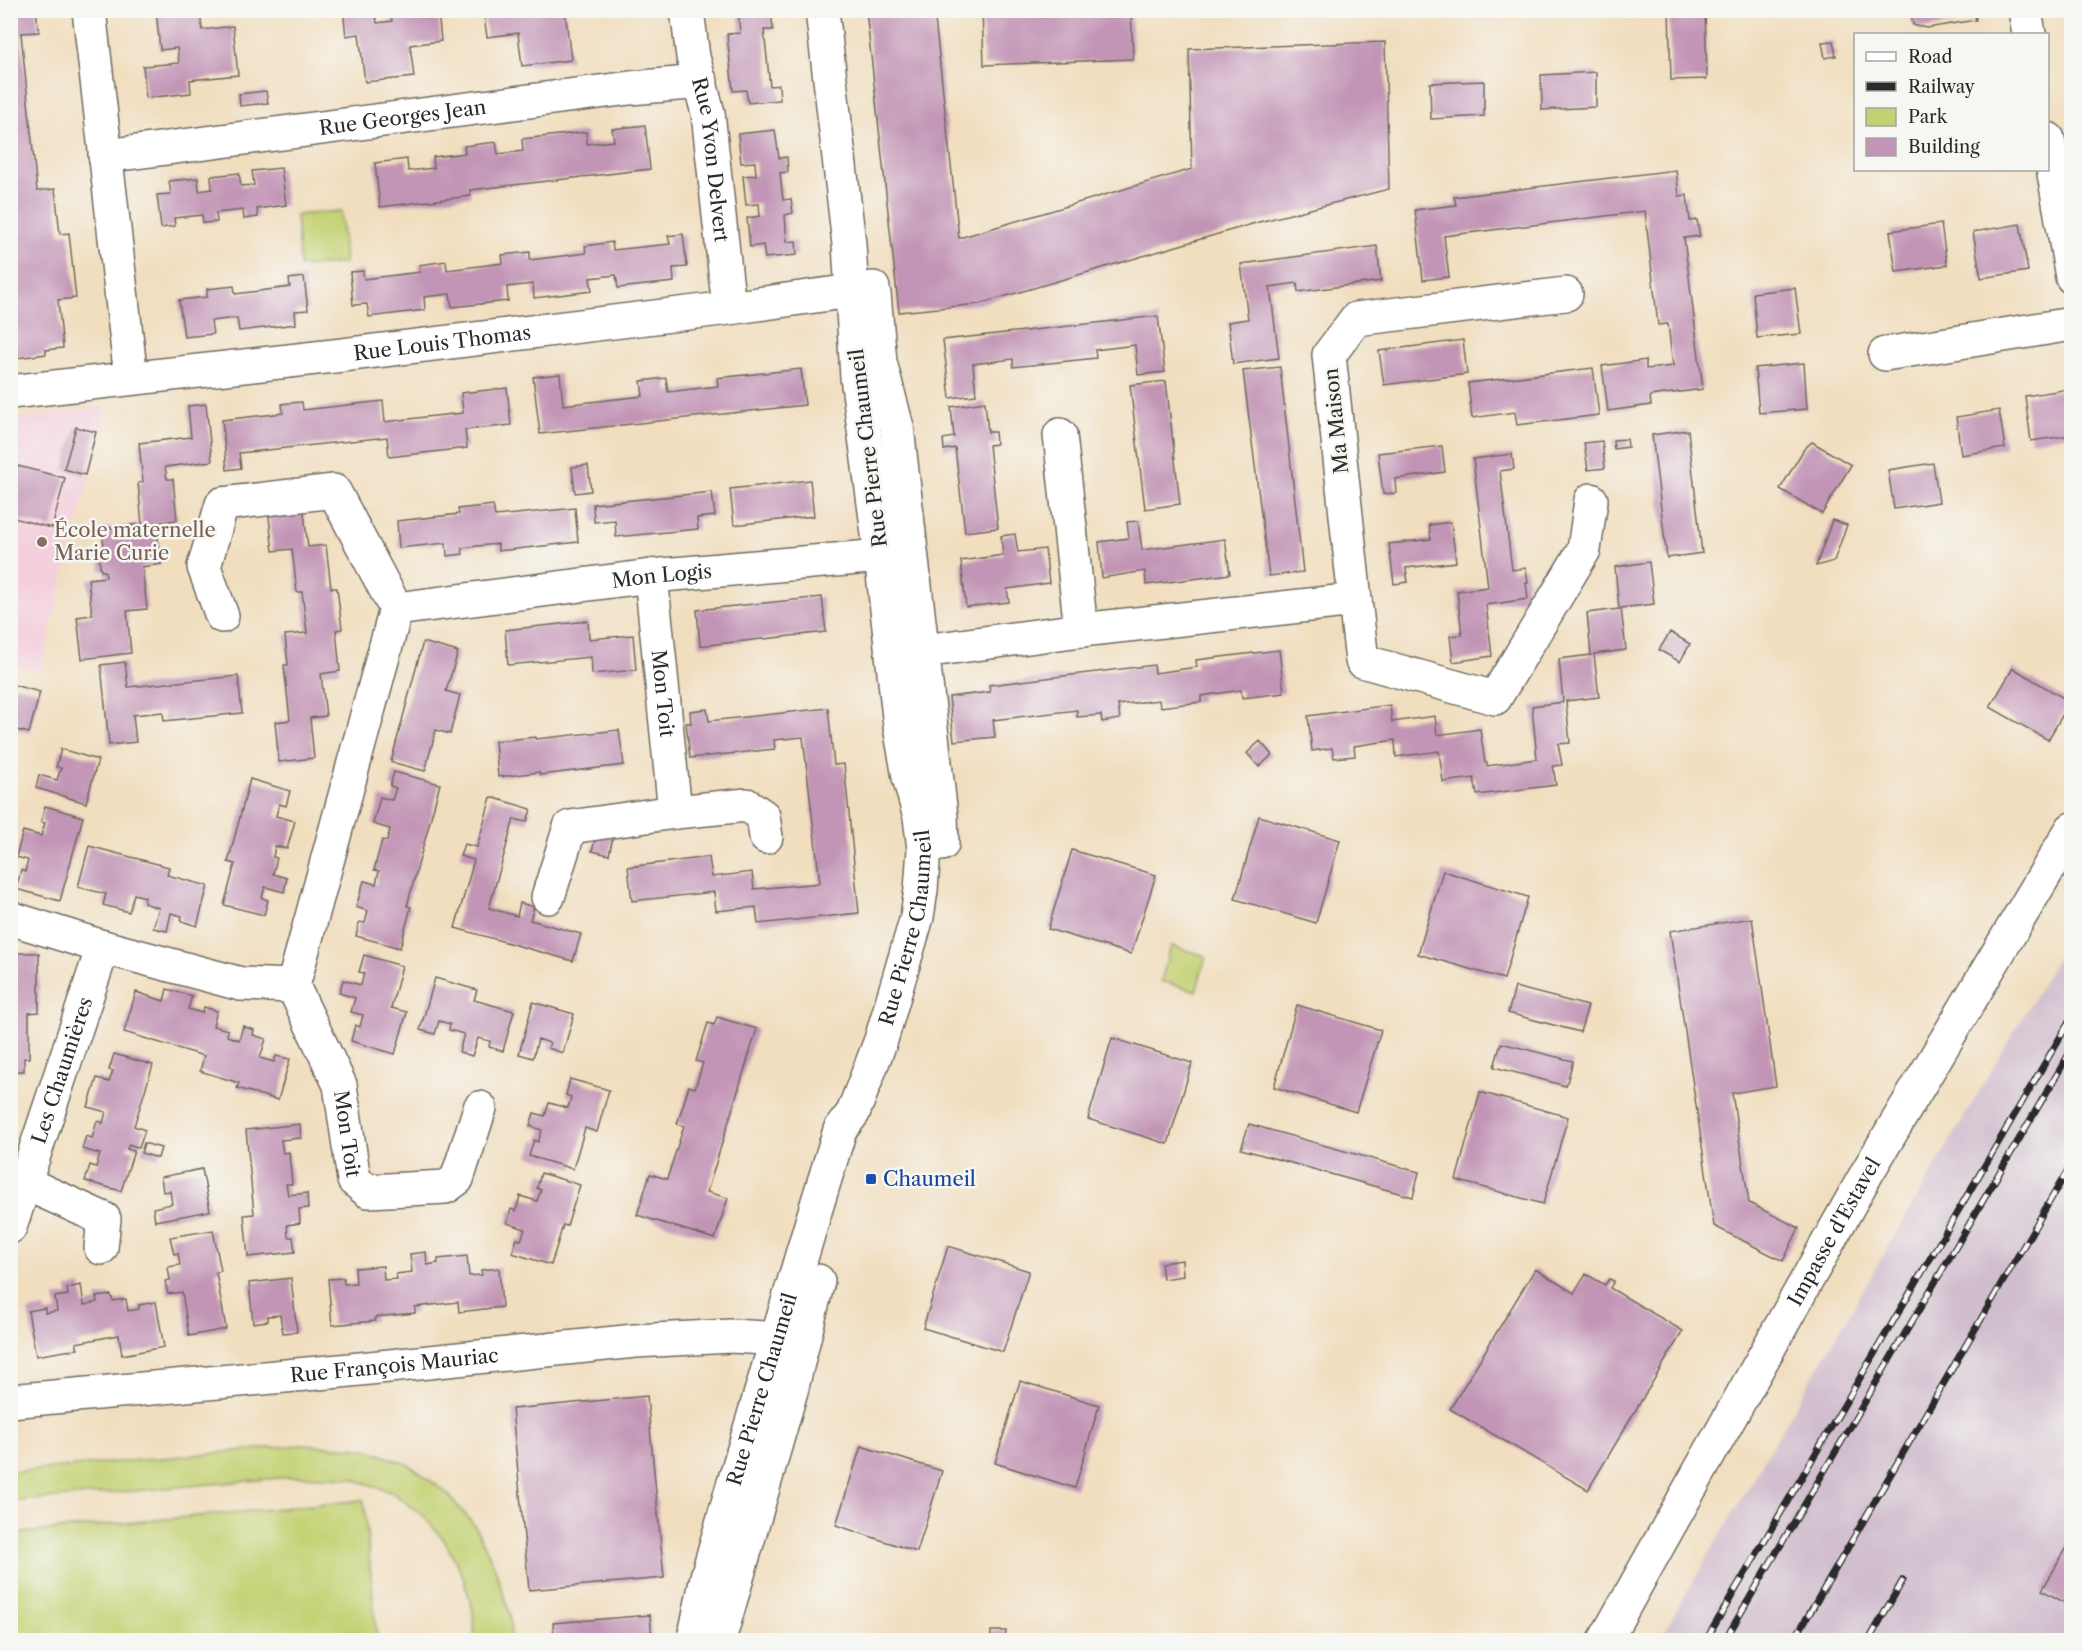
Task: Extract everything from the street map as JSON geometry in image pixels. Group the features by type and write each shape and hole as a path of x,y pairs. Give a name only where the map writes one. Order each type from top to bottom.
{"street":[{"path":"89,10 131,378"},
{"name":"Rue Yvon Delvert","path":"687,10 693,57 708,113 729,308"},
{"name":"Rue Pierre Chaumeil","path":"719,1641 788,1402 788,1345 811,1303 856,1150 897,1045 937,910 940,892 943,831 897,427 863,290 849,244 822,10"},
{"name":"Rue Pierre Chaumeil","path":"694,1641 707,1577 788,1345 840,1130 853,1113 881,1040 917,917 924,849 920,817 909,777 900,726 881,556 857,377 863,290 842,10"},
{"path":"2025,10 2029,33"},
{"name":"Rue Georges Jean","path":"105,156 618,89 701,82"},
{"path":"2049,145 2072,277"},
{"name":"Rue Louis Thomas","path":"10,392 334,356 863,290"},
{"name":"Ma Maison","path":"1566,294 1356,319 1329,355 1362,661 1495,698 1584,550 1591,500"},
{"path":"1885,354 2072,324"},
{"path":"1060,435 1081,630"},
{"path":"10,918 103,947 242,984 293,986 396,609 334,491 222,504 204,567 222,616"},
{"path":"881,556 907,514"},
{"name":"Mon Logis","path":"396,609 651,576 881,556"},
{"name":"Mon Toit","path":"651,576 675,812"},
{"path":"888,622 923,651 1081,630 1355,600"},
{"path":"548,897 570,827 675,812 747,805 763,816 766,837"},
{"name":"Impasse d'Estavel","path":"1605,1641 1868,1171 2072,829"},
{"name":"Les Chaumières","path":"10,1227 103,947"},
{"name":"Mon Toit","path":"293,986 340,1085 354,1179 368,1191 446,1187 458,1179 480,1108"},
{"path":"25,1183 104,1219 101,1248"},
{"name":"Rue François Mauriac","path":"10,1401 635,1341 731,1336 765,1338 788,1345"}],"shaded area":[{"name":"École maternelle Marie Curie","path":"107,406 40,673 11,665 10,420"},
{"path":"2071,934 2071,1640 1659,1640"}],"green space":[{"path":"341,211 345,263 300,267 296,215"},
{"path":"1171,946 1206,956 1196,991 1161,981"},
{"path":"302,1445 363,1448 409,1465 447,1493 475,1526 494,1565 510,1614 511,1640 475,1640 473,1610 461,1571 444,1540 425,1517 393,1493 351,1478 301,1476 11,1502 11,1472"},
{"path":"364,1500 377,1640 11,1640 11,1534"}],"building":[{"path":"10,10 36,10 39,32 21,33 37,191 55,189 60,234 69,233 76,298 58,300 63,348 46,350 46,354 18,358 18,353 10,354"},
{"path":"156,10 200,10 202,30 233,26 238,75 190,80 191,93 146,98 143,66 179,63 177,48 160,50"},
{"path":"343,10 375,10 377,23 392,21 390,10 438,10 441,41 410,45 414,77 365,82 359,34 346,36"},
{"path":"483,10 565,10 571,60 522,66 518,33 487,37"},
{"path":"738,10 771,10 773,30 764,30 770,86 779,85 780,100 748,103 746,90 733,91 727,34 740,33"},
{"path":"866,10 934,10 959,238 1192,169 1189,49 1385,42 1389,189 1259,222 979,304 899,312"},
{"path":"982,10 1131,10 1133,59 984,65"},
{"path":"1705,10 1707,79 1671,80 1669,11"},
{"path":"1910,10 1974,10 1976,20 1927,28 1913,25"},
{"path":"1833,41 1836,56 1825,58 1822,42"},
{"path":"1596,72 1596,107 1542,110 1541,75"},
{"path":"1484,81 1484,116 1431,119 1430,83"},
{"path":"266,91 268,103 240,106 239,94"},
{"path":"645,125 650,169 470,190 471,196 380,207 375,163 407,159 408,171 434,168 433,157 465,153 464,146 496,142 498,154 523,151 522,139 586,132 587,144 614,141 612,129"},
{"path":"775,130 779,158 787,157 788,172 780,173 783,200 791,199 793,213 785,215 787,242 796,241 797,255 765,258 763,245 750,247 747,218 760,216 759,204 746,205 743,176 756,175 755,162 741,163 738,134"},
{"path":"281,168 286,205 257,209 258,217 244,219 243,210 216,213 217,222 203,223 202,215 174,218 175,226 161,228 157,195 171,194 169,181 198,178 199,191 212,189 211,176 239,173 241,186 254,185 252,171"},
{"path":"1676,170 1679,196 1687,195 1690,221 1697,220 1700,236 1684,238 1703,389 1650,396 1651,405 1608,411 1602,366 1646,360 1646,369 1673,366 1668,324 1658,325 1645,211 1444,236 1449,277 1423,280 1415,210 1456,205 1454,197"},
{"path":"1941,224 1947,265 1896,272 1890,231"},
{"path":"2020,224 2028,271 1981,278 1973,232"},
{"path":"683,234 687,267 673,268 674,282 618,288 616,275 590,278 592,291 534,298 533,284 507,287 508,301 452,307 450,294 424,297 425,310 369,317 367,304 353,305 350,272 363,271 364,279 420,272 419,265 446,261 447,270 503,263 502,255 530,252 530,260 586,253 585,246 612,242 613,250 670,244 668,236"},
{"path":"1377,246 1381,281 1298,292 1297,283 1270,287 1279,358 1233,364 1228,322 1248,319 1241,264"},
{"path":"304,277 308,310 295,311 296,324 239,331 237,318 211,321 213,334 184,337 179,300 207,297 207,289 234,286 235,294 290,287 289,279"},
{"path":"1795,288 1801,334 1757,338 1753,293"},
{"path":"1158,316 1165,372 1138,375 1135,345 1095,350 1096,358 1013,367 1013,359 973,364 976,395 950,398 943,340"},
{"path":"1463,340 1467,374 1384,385 1379,351"},
{"path":"1804,363 1807,409 1759,413 1755,368"},
{"path":"1280,367 1303,572 1269,576 1243,371"},
{"path":"1593,368 1599,415 1517,425 1515,412 1472,418 1468,383"},
{"path":"801,369 805,405 540,434 533,377 560,374 563,405 643,396 641,381 666,378 668,392 718,386 717,378"},
{"path":"1166,381 1180,504 1145,509 1130,385"},
{"path":"507,388 511,425 465,430 467,448 389,457 387,437 239,453 241,468 227,470 222,420 283,413 282,404 289,403 302,402 303,410 383,401 385,422 463,413 461,393"},
{"path":"2069,389 2072,404 2072,435 2031,441 2025,396"},
{"path":"985,402 988,432 995,432 996,444 989,445 998,528 965,532 955,448 944,450 943,439 954,437 951,407"},
{"path":"206,404 212,461 165,467 167,479 173,479 177,520 156,523 161,564 142,567 147,609 127,611 131,653 82,659 77,617 92,615 88,579 106,577 105,571 101,571 99,558 105,557 102,529 142,524 138,483 143,482 139,443 191,437 188,406"},
{"path":"1999,410 2005,448 1961,455 1956,417"},
{"path":"76,427 96,432 85,475 64,469"},
{"path":"1688,430 1702,553 1667,558 1652,435"},
{"path":"1627,439 1628,447 1614,449 1613,440"},
{"path":"1602,441 1605,468 1588,470 1584,443"},
{"path":"1812,442 1851,465 1822,514 1780,489 1804,449"},
{"path":"1442,446 1445,472 1395,479 1396,493 1383,494 1378,453"},
{"path":"1512,454 1514,469 1500,471 1512,570 1526,568 1528,599 1486,605 1492,656 1453,662 1450,636 1462,635 1457,591 1488,587 1473,459"},
{"path":"1933,463 1939,502 1894,509 1888,470"},
{"path":"10,464 65,478 52,528 10,517"},
{"path":"588,465 591,491 575,493 572,467"},
{"path":"810,480 814,516 734,525 730,489"},
{"path":"712,492 715,516 697,518 698,529 616,537 615,520 594,522 593,504"},
{"path":"303,504 308,547 326,545 331,588 337,588 342,629 336,630 340,671 321,674 326,716 310,718 314,758 279,762 275,722 290,720 284,665 288,665 285,635 307,633 302,592 297,592 292,549 273,551 268,509"},
{"path":"493,505 495,516 575,508 578,542 498,551 498,544 477,546 462,548 463,554 447,556 446,543 399,548 397,521 459,514 458,509"},
{"path":"1832,520 1847,525 1834,561 1816,566"},
{"path":"1138,521 1142,550 1225,539 1230,574 1146,585 1145,571 1102,578 1099,542 1129,538 1127,522"},
{"path":"1451,522 1456,562 1406,568 1408,582 1394,584 1389,544 1431,539 1429,525"},
{"path":"1015,534 1018,552 1045,549 1049,583 1007,589 1009,602 966,607 961,561 1003,555 1001,536"},
{"path":"1649,562 1654,604 1621,608 1626,650 1594,654 1599,697 1566,701 1570,743 1558,744 1562,765 1553,766 1556,785 1477,795 1474,778 1443,782 1439,751 1396,757 1395,740 1354,746 1355,756 1334,758 1332,748 1312,751 1308,716 1390,705 1392,722 1435,716 1437,735 1480,729 1487,766 1537,759 1532,706 1563,702 1559,659 1591,655 1587,613 1619,609 1615,567"},
{"path":"822,597 826,632 700,646 697,610"},
{"path":"588,621 589,639 633,635 636,670 592,674 591,657 508,665 505,630"},
{"path":"1670,632 1690,644 1680,662 1659,650"},
{"path":"423,642 458,652 446,691 460,695 450,734 436,730 425,771 391,762"},
{"path":"1279,650 1284,693 1242,698 1241,690 1201,696 1201,702 1160,707 1159,700 1118,705 1120,719 1102,722 1101,715 1077,717 1077,710 993,720 995,737 954,741 949,697 990,692 989,685 1154,665 1155,673 1197,667 1196,660"},
{"path":"125,662 128,687 238,676 242,713 164,721 163,712 133,715 136,742 109,745 101,665"},
{"path":"2013,668 2070,702 2048,740 1990,707"},
{"path":"10,684 40,692 29,733 13,729 15,723 10,722"},
{"path":"828,708 834,765 844,764 859,913 758,924 756,907 716,911 714,892 632,901 628,867 709,857 712,877 752,872 754,889 820,883 803,737 774,740 775,749 690,758 686,723 691,723 690,711 707,709 709,721"},
{"path":"619,730 624,765 540,775 539,772 498,777 495,741"},
{"path":"1260,741 1272,755 1259,767 1247,753"},
{"path":"61,749 98,760 86,803 36,788 39,775 57,780 61,768 56,767"},
{"path":"394,772 440,784 407,906 411,907 400,948 356,936 359,922 365,923 368,911 356,907 364,881 376,884 379,871 374,870 382,840 387,841 390,829 373,824 380,797 392,800 396,788 390,786"},
{"path":"250,779 290,791 286,806 279,804 276,816 295,821 287,849 275,846 273,857 277,858 273,874 287,878 284,892 265,887 262,898 268,900 264,915 224,905 235,864 228,862"},
{"path":"491,797 531,809 527,822 514,819 489,908 517,916 520,903 534,907 530,920 581,934 573,961 455,928 474,860 460,856 464,844 477,847"},
{"path":"45,806 83,817 60,901 16,889 21,870 25,872 28,860 16,857 23,831 41,836 45,823 41,822"},
{"path":"1259,816 1340,840 1316,923 1235,899"},
{"path":"597,833 613,837 609,855 592,851"},
{"path":"89,846 169,867 167,875 208,886 197,926 181,921 182,916 171,913 167,931 153,928 159,908 144,903 145,897 134,894 129,912 103,905 106,894 78,887"},
{"path":"1072,850 1156,875 1131,954 1048,929"},
{"path":"1443,871 1528,897 1504,979 1418,954"},
{"path":"1752,918 1776,1086 1732,1093 1749,1203 1799,1228 1783,1261 1714,1226 1670,931"},
{"path":"10,953 39,953 39,1012 29,1013 29,1058 24,1058 24,1071 10,1071"},
{"path":"364,955 402,966 391,1008 407,1012 395,1054 351,1041 355,1025 360,1027 363,1015 351,1012 355,998 339,993 343,980 361,985 364,973 359,972"},
{"path":"435,978 477,990 474,1000 514,1011 503,1051 489,1047 490,1041 478,1038 472,1056 459,1052 464,1034 449,1030 450,1024 439,1021 435,1034 420,1030"},
{"path":"1515,987 1588,1006 1580,1032 1508,1013"},
{"path":"167,989 192,996 188,1009 202,1013 204,1007 217,1011 213,1026 228,1030 227,1036 239,1040 243,1026 254,1030 253,1035 266,1039 260,1058 274,1062 276,1056 290,1059 278,1100 237,1088 239,1083 200,1071 204,1056 124,1032 136,992 164,1001"},
{"path":"533,1002 574,1014 563,1053 548,1048 550,1043 538,1039 533,1058 519,1054"},
{"path":"1297,1005 1381,1030 1356,1112 1274,1087"},
{"path":"717,1017 757,1029 707,1192 728,1198 715,1239 637,1215 650,1174 667,1179 684,1126 677,1124 689,1086 695,1088 703,1063 696,1061 708,1023 714,1025"},
{"path":"1112,1038 1192,1063 1168,1144 1088,1119"},
{"path":"1501,1043 1573,1061 1566,1086 1494,1067"},
{"path":"114,1054 153,1065 134,1126 145,1130 139,1148 129,1144 127,1149 134,1151 121,1191 85,1181 90,1165 96,1167 100,1154 82,1149 86,1136 92,1138 97,1121 103,1123 106,1112 88,1107 97,1078 109,1082 113,1071 109,1070"},
{"path":"570,1079 609,1090 597,1132 585,1128 573,1169 529,1156 534,1140 538,1142 542,1130 530,1126 534,1113 545,1116 549,1103 568,1108 571,1097 566,1095"},
{"path":"1480,1092 1568,1117 1543,1204 1456,1180"},
{"path":"300,1124 301,1138 281,1140 283,1153 289,1152 292,1184 286,1184 288,1195 307,1193 308,1208 299,1209 300,1223 287,1225 288,1237 293,1237 295,1252 248,1257 244,1215 254,1214 246,1130"},
{"path":"1249,1124 1419,1172 1413,1197 1241,1149"},
{"path":"144,1143 161,1148 158,1158 141,1153"},
{"path":"202,1169 210,1211 155,1221 153,1208 172,1204 170,1191 163,1192 161,1177"},
{"path":"541,1173 580,1185 567,1226 563,1225 551,1265 512,1253 517,1239 521,1240 525,1229 507,1223 511,1209 516,1211 520,1196 537,1201 541,1190 537,1188"},
{"path":"213,1230 221,1271 216,1272 226,1329 189,1336 182,1292 168,1294 165,1281 170,1280 168,1267 180,1265 178,1253 174,1254 170,1237"},
{"path":"948,1246 1029,1271 1003,1352 923,1328"},
{"path":"426,1252 427,1265 438,1263 438,1259 467,1256 469,1276 482,1275 481,1270 499,1268 502,1307 459,1312 458,1302 415,1307 415,1313 375,1317 375,1321 332,1325 328,1279 344,1278 344,1284 356,1283 355,1268 383,1266 384,1280 397,1279 396,1274 412,1272 410,1254"},
{"path":"1182,1260 1183,1276 1163,1279 1161,1263"},
{"path":"1535,1269 1574,1293 1586,1274 1605,1285 1609,1279 1614,1281 1610,1288 1683,1331 1588,1490 1450,1409"},
{"path":"291,1278 297,1332 283,1333 280,1315 268,1316 268,1321 253,1323 249,1283"},
{"path":"81,1285 84,1305 97,1302 96,1297 111,1295 113,1301 126,1299 128,1311 139,1309 139,1305 156,1302 164,1347 122,1355 119,1335 76,1343 78,1349 36,1356 28,1311 45,1308 45,1313 57,1311 55,1297 68,1295 67,1288"},
{"path":"1020,1381 1099,1405 1075,1488 995,1463"},
{"path":"647,1396 664,1578 529,1590 512,1409"},
{"path":"861,1446 942,1471 917,1552 836,1525"},
{"path":"2072,1539 2072,1607 2042,1590"},
{"path":"650,1615 652,1640 554,1640 553,1623"},
{"path":"991,1631 1006,1631 1005,1640 991,1640"},
{"path":"1068,1633 1118,1639 1067,1640"}],"railway":[{"path":"1706,1640 2072,1017"},
{"path":"1725,1640 2072,1049"},
{"path":"1794,1640 2072,1163"},
{"path":"1869,1640 1903,1580"}],"place":[{"name":"École maternelle Marie Curie","path":"42,542"},
{"name":"Chaumeil","path":"871,1179"}]}
